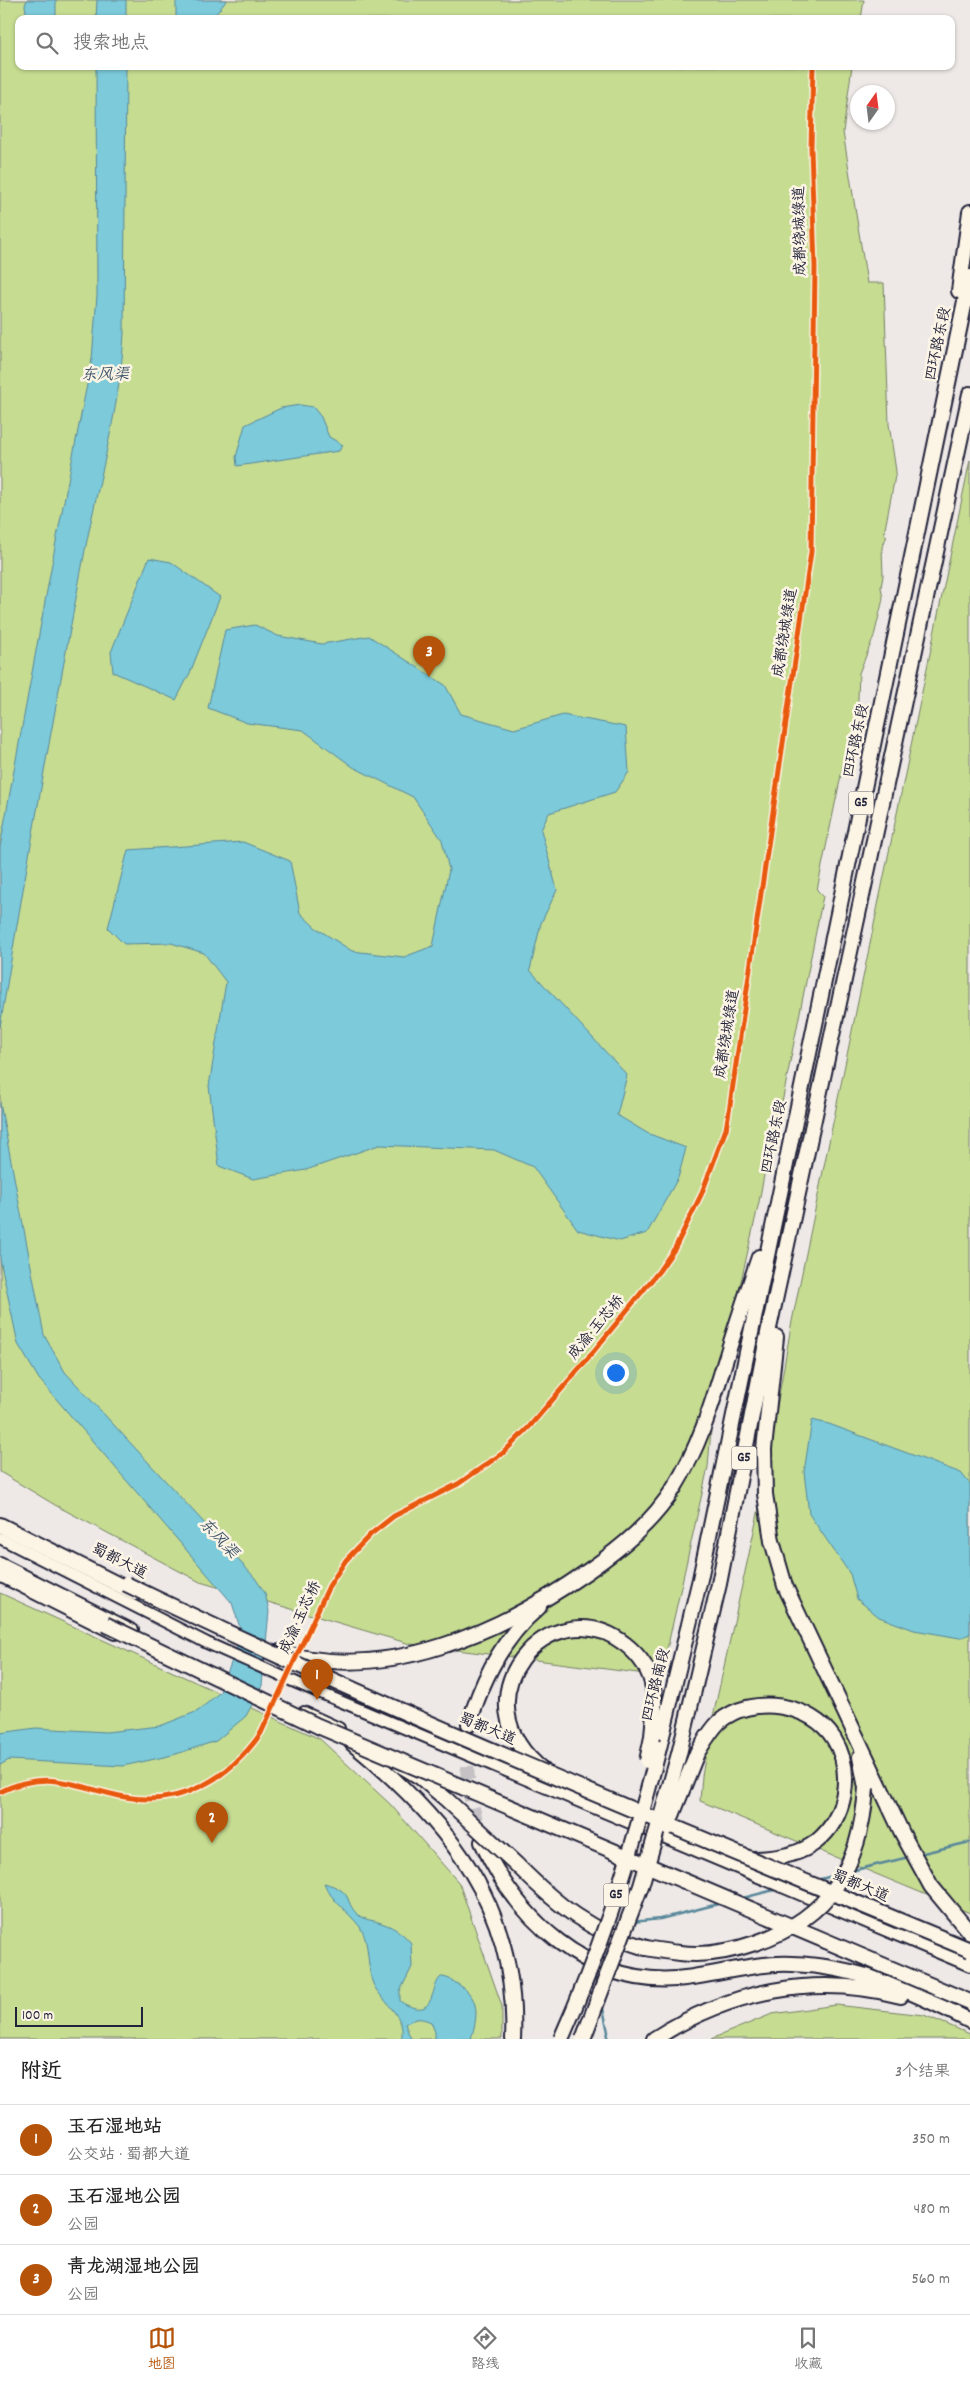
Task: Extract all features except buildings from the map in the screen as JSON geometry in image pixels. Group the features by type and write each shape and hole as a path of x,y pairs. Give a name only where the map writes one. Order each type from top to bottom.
{"highway":[{"path":"940,414 970,212"},
{"name":"四环路东段","path":"752,1328 940,414 970,277"},
{"name":"G5","path":"583,2039 641,1886 679,1754 719,1584 772,1334 797,1200 970,394"},
{"path":"210,1638 311,1660 376,1660 453,1642 505,1621 557,1592 620,1548 648,1521 673,1490 696,1449 779,1195"},
{"name":"四环路南段","path":"561,2039 580,1997 640,1826 655,1742 700,1579 752,1328"},
{"path":"772,1334 764,1449 765,1494 772,1541 785,1586 902,1833 931,1886 970,1933"},
{"name":"蜀都大道","path":"0,1518 222,1631 428,1722 970,1950"},
{"path":"0,1525 210,1638 299,1678 556,1781 970,1958"},
{"path":"0,1572 286,1708 352,1743 392,1760 420,1777 448,1800 554,1900 592,1928 618,1940 646,1948 681,1954 738,1949 790,1929 815,1912 839,1883 851,1860 864,1816 866,1788 858,1741"},
{"path":"0,1572 205,1674 318,1726 970,2002"},
{"path":"469,1724 479,1693 496,1660 516,1631 557,1592"},
{"path":"556,1781 535,1764 520,1748 510,1729 506,1711 508,1690 514,1670 537,1643 556,1633 576,1629 596,1631 616,1638 633,1651 648,1670 653,1688 655,1742"},
{"path":"641,1886 697,1753 710,1732 720,1721 751,1707 771,1705 788,1708 807,1715 821,1724 833,1738 841,1754 846,1774 839,1812 828,1830 815,1842 796,1852 775,1859 742,1860"},
{"path":"352,1743 390,1774 426,1809 456,1847 479,1885 505,1952 510,1986 513,2039"},
{"path":"482,1842 493,1868 510,1893 538,1925 568,1950 605,1968 642,1977 674,1979 766,1965 791,1964 836,1968 868,1975 970,2021"},
{"path":"654,2039 700,2012 746,1997 788,1988 830,1985 877,1990 949,2010"}],"main road":[{"path":"0,1538 210,1638"},
{"path":"0,1563 197,1667"},
{"path":"299,1678 970,1966"},
{"path":"286,1708 970,1995"}],"green space":[{"path":"0,0 864,0 862,15 15,15 15,70 851,70 843,132 867,283 884,283 889,424 896,471 884,534 887,536 882,547 883,576 881,587 883,599 874,636 859,673 857,722 843,766 817,890 823,896 777,1128 773,1128 759,1202 713,1405 708,1467 661,1676 410,1644 200,1582 55,1505 0,1472"},
{"path":"970,460 970,1913 700,1801 702,1776 710,1730 760,1504 791,1326"},
{"path":"0,1593 320,1739 390,1804 459,1883 502,2006 502,2039 0,2039"},
{"path":"836,2005 924,2015 970,2034 970,2039 711,2039 772,2014"}],"water":[{"path":"27,0 56,0 56,15 26,15 25,5"},
{"path":"97,0 126,0 126,15 96,15"},
{"path":"176,0 227,0 215,15 176,15"},
{"name":"东风渠","path":"96,70 126,70 124,333 122,363 113,421 88,537 50,739 0,1027 0,847 55,547 92,359 97,295"},
{"path":"300,405 313,407 321,417 329,437 343,445 339,451 237,466 236,457 245,425 281,408"},
{"path":"149,558 171,562 220,597 190,673 176,700 113,672 111,652"},
{"path":"255,625 278,636 322,644 369,636 445,685 461,714 514,729 563,715 626,727 629,772 615,792 549,813 541,830 557,890 541,923 530,970 627,1075 617,1115 647,1133 686,1148 678,1178 647,1233 620,1241 578,1230 533,1167 494,1150 379,1145 306,1170 253,1179 219,1166 209,1086 226,982 204,953 171,943 124,944 108,928 128,850 243,842 290,861 300,913 316,928 352,951 404,957 433,946 449,870 442,840 413,797 353,767 303,730 247,723 208,708 225,630"},
{"name":"东风渠","path":"0,1103 44,1335 65,1372 255,1578 265,1593 269,1611 262,1686 246,1716 216,1741 173,1755 123,1766 9,1760 0,1765 0,1733 36,1728 106,1732 160,1726 198,1711 220,1692 242,1634 232,1603 39,1379 18,1344 0,1259"},
{"path":"812,1420 829,1424 961,1473 970,1484 970,1634 960,1638 914,1630 879,1617 857,1599 850,1574 809,1514 804,1472"},
{"path":"324,1883 341,1890 348,1898 351,1907 360,1916 392,1928 411,1943 412,1967 400,1991 400,2001 415,2008 426,2006 441,1977 447,1978 470,1994 476,2007 471,2039 435,2039 435,2032 431,2022 424,2019 415,2019 405,2024 411,2039 401,2039 401,2025 398,2018 374,1986 370,1973 366,1941 360,1927 335,1901"}],"waterway":[{"path":"919,1854 970,1842"},
{"path":"851,1871 909,1857"},
{"path":"817,1880 836,1875"},
{"path":"739,1899 778,1889"},
{"path":"632,1922 660,1919 722,1903"},
{"path":"595,1976 597,1986"},
{"path":"602,2004 608,2032 607,2039"}],"tunnel":[{"path":"469,1724 468,1780 480,1834"}],"cycle path":[{"name":"成都绕城绿道","path":"0,1792 17,1785 48,1780 125,1797 166,1798 202,1786 219,1776 235,1763 261,1733 329,1586 346,1560 371,1534 394,1516 458,1484 503,1453 529,1427 659,1271 675,1248 701,1195 726,1129 811,552 815,267 811,148 813,70"}],"place":[{"name":"青龙湖湿地公园","path":"429,677"},
{"name":"玉石湿地站","path":"317,1700"},
{"name":"玉石湿地公园","path":"212,1843"}]}
